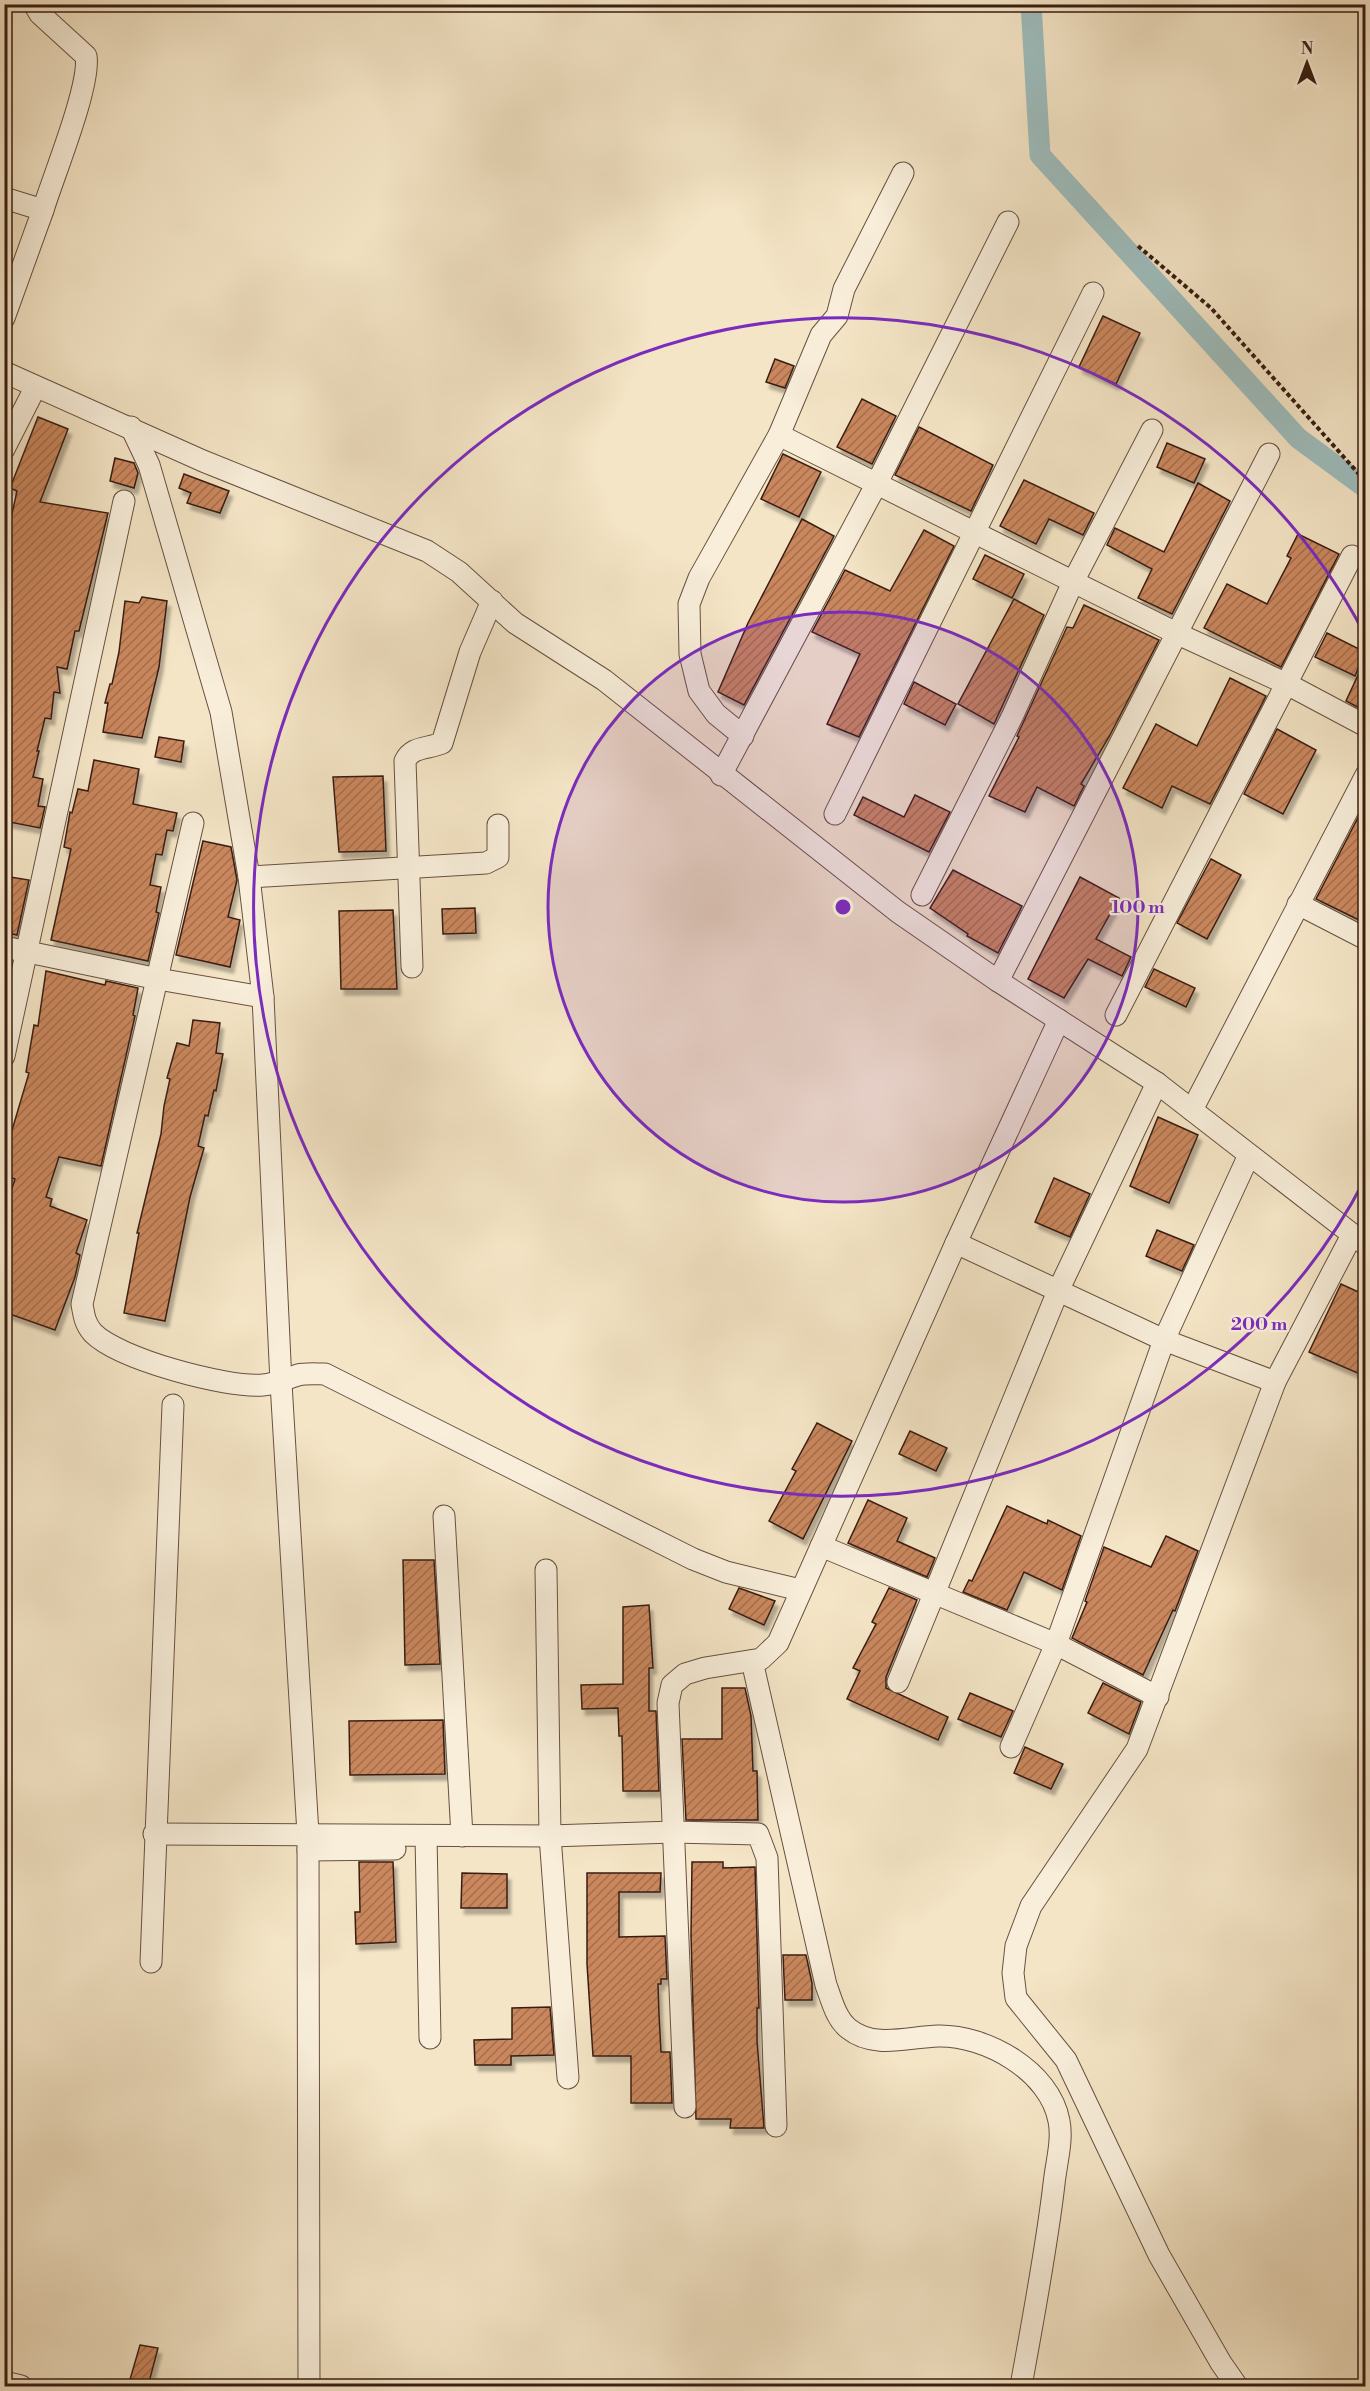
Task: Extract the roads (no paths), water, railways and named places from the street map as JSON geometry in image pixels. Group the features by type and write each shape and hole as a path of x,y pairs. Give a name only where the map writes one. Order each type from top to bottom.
{"street":[{"path":"4,318 43,210 82,90 87,65 86,56 40,14 34,4"},
{"path":"743,736 716,714 699,691 690,654 689,604 699,578 779,435 821,335 837,316 844,289 903,173"},
{"path":"4,198 43,210"},
{"path":"721,775 876,485 1008,222"},
{"path":"835,814 972,532 1093,293"},
{"path":"4,372 35,388 131,427 214,465 427,551 459,572 515,623 604,680 721,775 898,912 998,981 1157,1083 1359,1240 1275,1382 1137,1749 1031,1906 1016,1946 1013,1973 1016,1998 1066,2060 1159,2254 1221,2363 1237,2386"},
{"path":"4,449 35,388"},
{"path":"131,427 149,465 221,712 249,877 263,997 281,1383 308,1842 309,2386"},
{"path":"922,895 1012,717 1074,580 1152,430"},
{"path":"779,435 876,485 1074,580 1178,634 1287,684 1365,726"},
{"path":"998,981 1269,454"},
{"path":"4,1056 124,501"},
{"path":"1116,1015 1352,556"},
{"path":"412,967 406,866 405,761 408,754 418,748 442,743 447,733 470,652 492,601"},
{"path":"1192,1110 1365,775"},
{"path":"193,823 159,979 82,1304 84,1321 94,1334 114,1348 138,1358 228,1383 261,1386 281,1383 299,1374 325,1374 693,1559 726,1572 800,1590"},
{"path":"249,877 493,861 498,857 498,825"},
{"path":"1298,904 1365,939"},
{"path":"4,946 159,979 263,997"},
{"path":"685,2108 668,1703 672,1684 685,1674 705,1668 761,1659 778,1643 956,1243 1059,1020"},
{"path":"898,1682 1058,1291 1157,1083"},
{"path":"1011,1747 1056,1644 1164,1340 1249,1155"},
{"path":"956,1243 1164,1340 1275,1382"},
{"path":"151,1962 154,1834 173,1405"},
{"path":"444,1516 462,1836"},
{"path":"821,1546 1056,1644 1158,1697"},
{"path":"546,1570 551,1842 568,2078"},
{"path":"752,1661 826,1986 837,2015 848,2029 864,2037 877,2040 953,2037 966,2039 1015,2059 1039,2079 1056,2109 1060,2132 1047,2243 1021,2386"},
{"path":"154,1834 308,1842 426,1843 551,1842 674,1838 753,1832 758,1834 763,1846 768,1877 776,2126"},
{"path":"426,1843 462,1836 551,1842"},
{"path":"426,1843 430,2038"},
{"path":"4,2382 21,2386"}],"waterway":[{"path":"1031,4 1040,155 1298,438 1366,488"}]}
